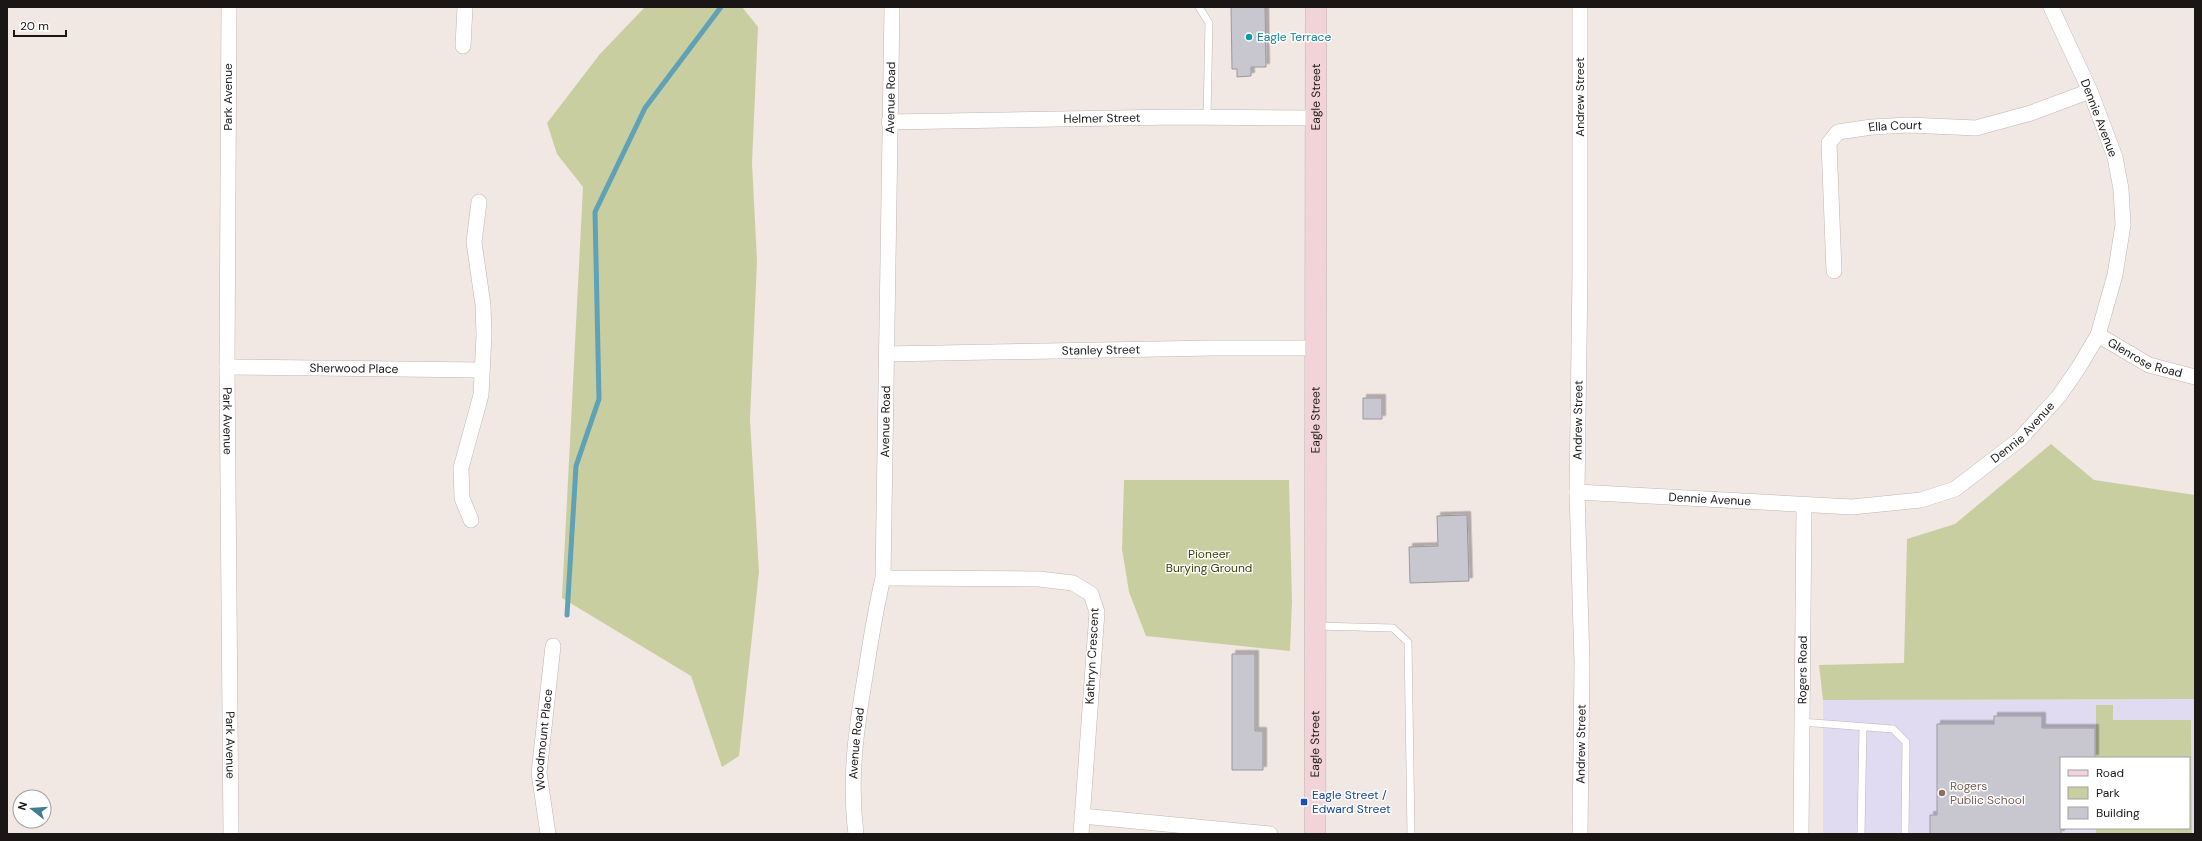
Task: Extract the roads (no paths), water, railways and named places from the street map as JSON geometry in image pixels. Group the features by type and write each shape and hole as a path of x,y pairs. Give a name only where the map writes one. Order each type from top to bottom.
{"main road":[{"name":"Eagle Street","path":"1315,834 1314,348 1316,7"}],"street":[{"name":"Park Avenue","path":"229,7 227,367 231,834"},
{"path":"463,46 464,7"},
{"name":"Avenue Road","path":"856,834 852,774 855,744 876,606 883,578 892,7"},
{"name":"Andrew Street","path":"1580,7 1578,492 1582,663 1580,834"},
{"name":"Dennie Avenue","path":"1578,492 1860,507 1921,500 1954,489 2020,439 2059,396 2079,367 2098,335 2115,275 2123,225 2121,189 2115,157 2090,91 2051,7"},
{"name":"Ella Court","path":"1834,271 1829,143 1838,132 1872,127 1909,125 1976,128 2031,113 2090,91"},
{"name":"Helmer Street","path":"889,122 1207,117 1315,118"},
{"path":"471,520 462,498 461,468 481,395 481,370 484,336 483,305 474,242 478,202"},
{"name":"Glenrose Road","path":"2098,335 2148,365 2195,377"},
{"name":"Stanley Street","path":"887,354 1205,348 1314,348"},
{"name":"Sherwood Place","path":"227,367 481,370"},
{"name":"Rogers Road","path":"1801,834 1804,505"},
{"name":"Kathryn Crescent","path":"883,578 1039,580 1073,583 1091,594 1097,612 1081,834"},
{"name":"Woodmount Place","path":"548,834 539,773 553,646"},
{"path":"1082,816 1270,834"}],"lane":[{"path":"1199,7 1209,23 1207,117"},
{"path":"1315,626 1393,628 1408,642 1411,834"},
{"path":"1801,722 1893,729 1906,742 1905,834"},
{"path":"1861,834 1863,727"}],"waterway":[{"path":"567,615 576,466 599,399 595,212 645,108 721,7"}],"place":[{"name":"Eagle Terrace","path":"1249,37"},
{"name":"Rogers Public School","path":"1942,793"},
{"name":"Eagle Street / Edward Street","path":"1304,802"}],"park label":[{"name":"Pioneer Burying Ground","path":"1209,561"}]}
